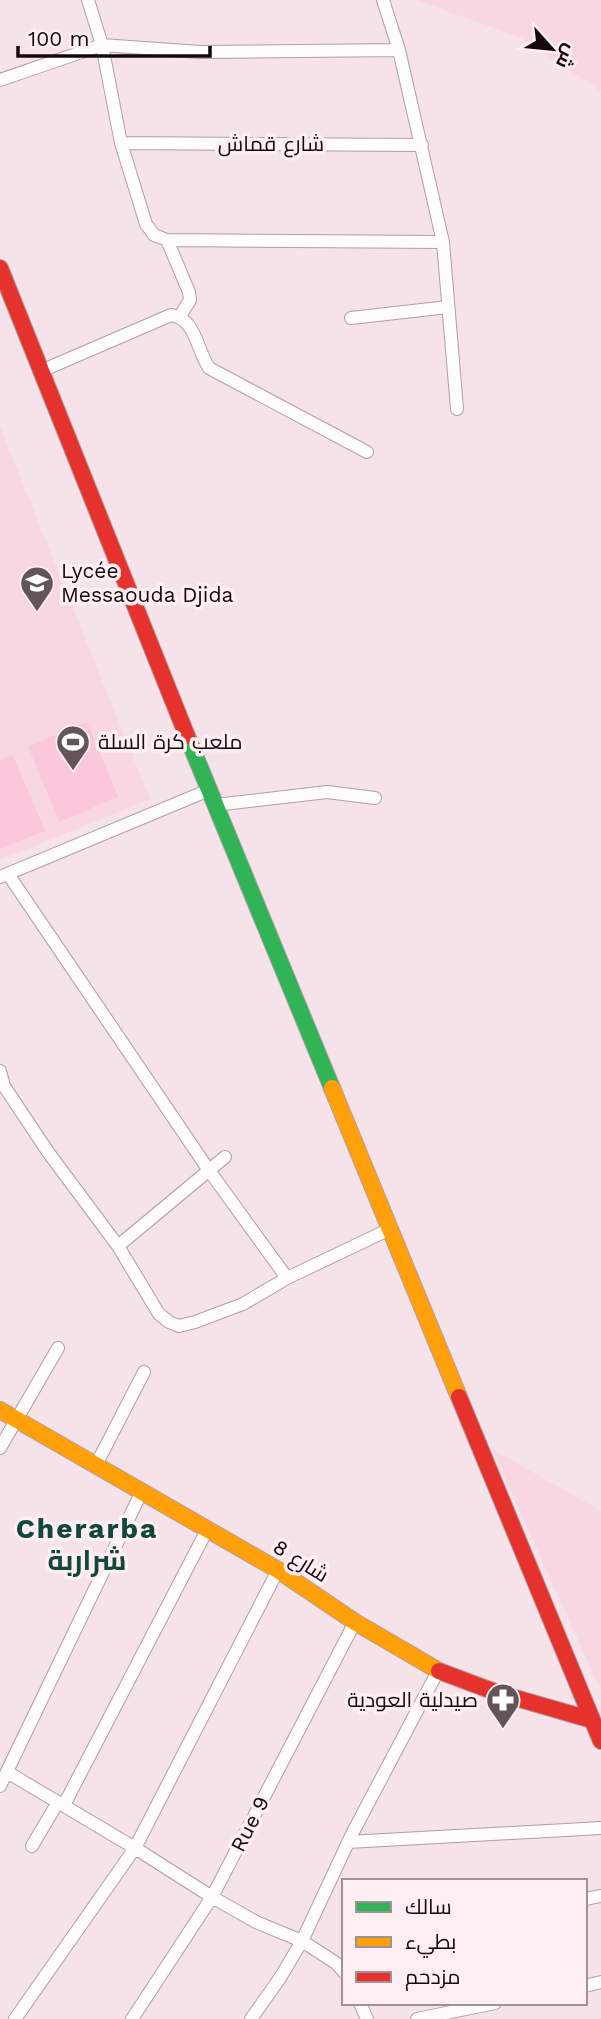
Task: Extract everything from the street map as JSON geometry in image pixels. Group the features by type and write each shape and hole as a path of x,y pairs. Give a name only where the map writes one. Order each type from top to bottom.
{"main road":[{"path":"0,268 212,797 601,1741"},
{"name":"شارع 8","path":"0,1410 278,1570 355,1622 438,1671 495,1692 592,1720"}],"street":[{"path":"88,0 102,45 121,143 146,224 154,235 167,240 443,242"},
{"path":"383,0 399,50 443,242 457,409"},
{"path":"0,80 102,45 200,52 399,50"},
{"name":"شارع قماش","path":"121,143 422,145"},
{"path":"167,240 189,292 190,300 180,316"},
{"path":"351,318 449,307"},
{"path":"41,371 171,315 180,316 191,325 201,355 209,368 368,452"},
{"path":"287,1278 208,1170 4,875 212,797 327,792 375,798"},
{"path":"0,1071 4,1086 48,1152 117,1246 159,1314 169,1322 179,1326 243,1304 287,1278 390,1229"},
{"path":"117,1246 225,1157"},
{"path":"0,1448 58,1348"},
{"path":"96,1465 144,1372"},
{"path":"0,1786 142,1492"},
{"path":"32,1846 61,1803 207,1530"},
{"path":"15,2019 135,1847 278,1570"},
{"name":"Rue 9","path":"132,2019 212,1898 355,1622"},
{"path":"251,2019 302,1941 348,1842 438,1671"},
{"path":"7,1772 135,1847 212,1898 256,1922 302,1941 342,1970"},
{"path":"348,1842 601,1828"},
{"path":"417,2019 485,2005"}],"shaded area":[{"path":"415,0 601,0 601,91 520,37"},
{"name":"Lycée Messaouda Djida","path":"0,427 150,799 0,860"},
{"name":"ملعب كرة السلة","path":"87,722 118,797 59,822 28,746"},
{"path":"13,755 45,831 0,849 0,760"},
{"path":"492,1449 601,1511 601,1691"}],"traffic: fast":[{"path":"187,736 332,1088"}],"traffic: slow":[{"path":"332,1088 459,1397"},
{"path":"0,1410 278,1570 355,1622 439,1671"}],"traffic: jam":[{"path":"0,268 187,736"},
{"path":"459,1397 601,1741"},
{"path":"439,1671 495,1692 592,1720"}],"place":[{"name":"Lycée Messaouda Djida","path":"37,613"},
{"name":"ملعب كرة السلة","path":"73,772"},
{"name":"صيدلية العودية","path":"503,1730"}],"district":[{"name":"Cherarba شراربة","path":"87,1544"}]}
